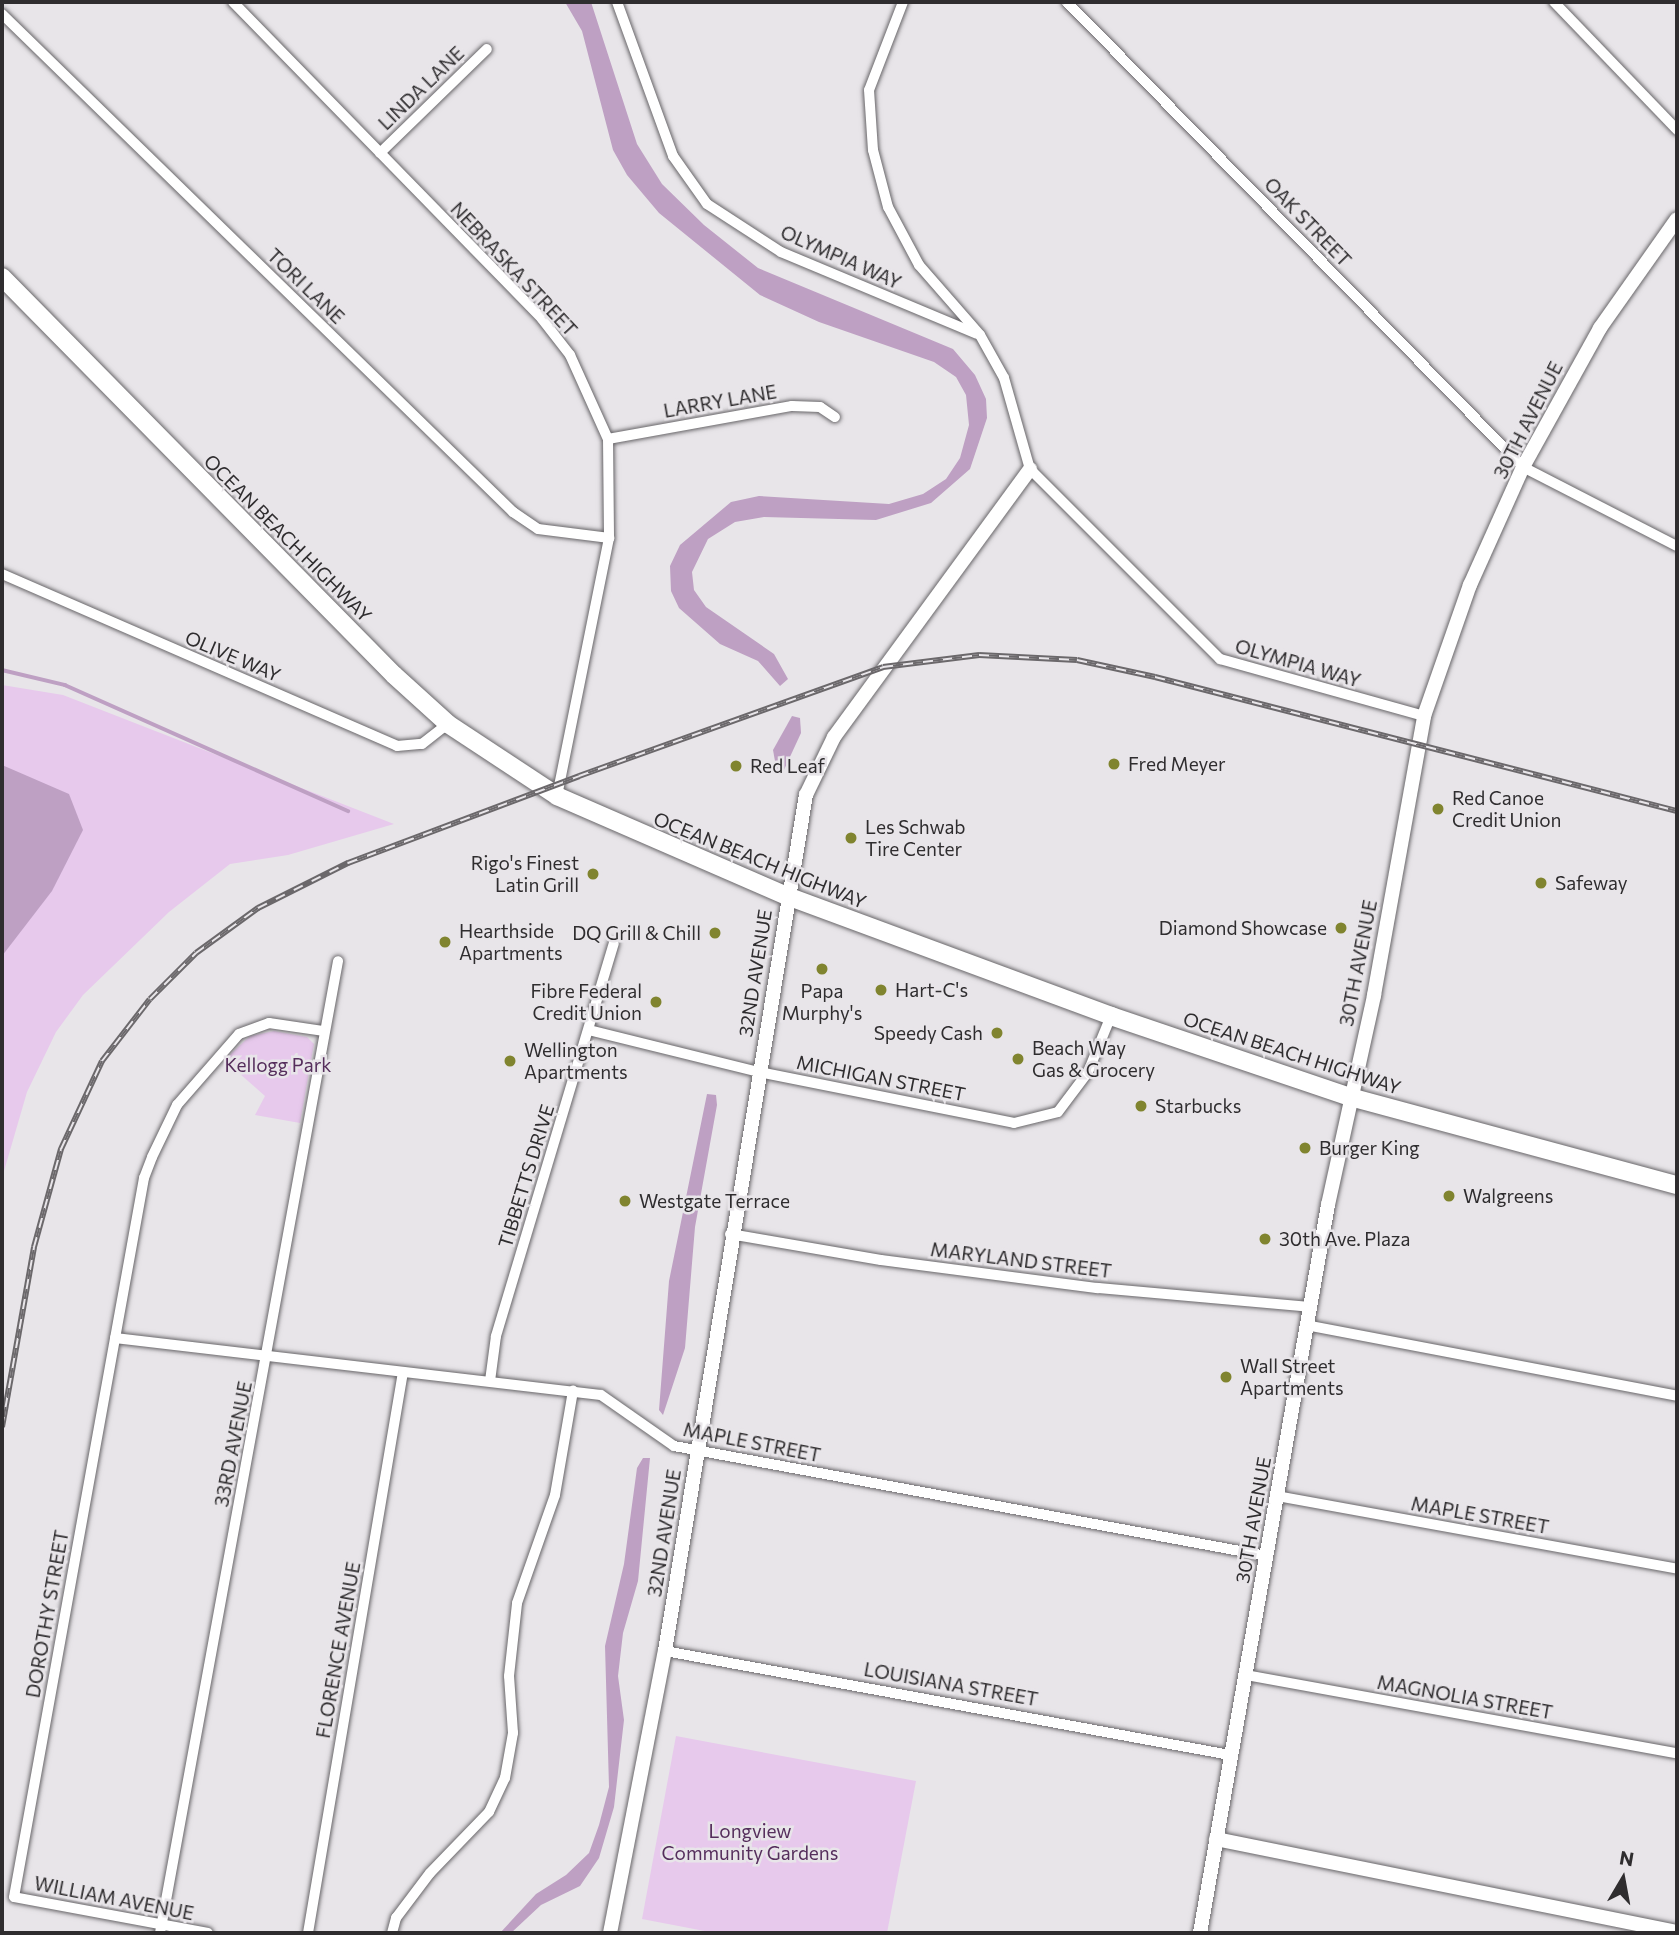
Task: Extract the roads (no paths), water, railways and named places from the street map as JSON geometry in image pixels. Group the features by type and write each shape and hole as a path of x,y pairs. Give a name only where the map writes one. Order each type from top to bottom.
{"main road":[{"name":"OCEAN BEACH HIGHWAY","path":"2,277 394,675 449,724 557,796 787,896 1111,1016 1350,1097 1677,1185"}],"street":[{"name":"NEBRASKA STREET","path":"233,2 542,319 570,355 608,439 609,538 557,796"},
{"name":"OLYMPIA WAY","path":"617,2 673,156 707,204 781,252 980,335"},
{"path":"903,2 869,90 873,150 888,207 919,265 980,335 1004,378 1030,470"},
{"name":"OAK STREET","path":"1067,2 1523,467 1677,546"},
{"path":"1554,2 1677,130"},
{"name":"TORI LANE","path":"2,14 513,512 538,529 609,538"},
{"name":"LINDA LANE","path":"380,153 487,49"},
{"name":"30TH AVENUE","path":"1200,1933 1306,1325 1350,1097 1374,995 1424,716 1470,585 1523,467 1600,328 1677,219"},
{"name":"LARRY LANE","path":"608,439 792,406 820,407 835,417"},
{"name":"OLYMPIA WAY","path":"1030,470 1220,659 1424,716"},
{"name":"32ND AVENUE","path":"610,1933 665,1651 730,1234 806,795 834,737 1030,470"},
{"name":"OLIVE WAY","path":"2,574 397,746 422,744 449,724"},
{"name":"TIBBETTS DRIVE","path":"490,1381 496,1336 614,943"},
{"name":"33RD AVENUE","path":"161,1929 338,961"},
{"name":"MICHIGAN STREET","path":"589,1030 759,1072 1014,1123 1058,1112 1088,1072 1111,1016"},
{"name":"DOROTHY STREET","path":"14,1897 144,1178 177,1105 226,1046 254,1026 279,1023 324,1031"},
{"name":"MARYLAND STREET","path":"730,1234 881,1260 1098,1288 1310,1307"},
{"path":"1306,1325 1677,1396"},
{"name":"MAPLE STREET","path":"115,1338 601,1395 650,1432 674,1446 1267,1556"},
{"name":"FLORENCE AVENUE","path":"308,1933 403,1372"},
{"path":"392,1933 396,1918 430,1873 489,1812 505,1778 513,1734 509,1676 517,1603 555,1495 573,1391"},
{"name":"MAPLE STREET","path":"1277,1496 1677,1569"},
{"name":"LOUISIANA STREET","path":"665,1651 1230,1755"},
{"name":"MAGNOLIA STREET","path":"1246,1675 1677,1753"},
{"path":"1216,1839 1677,1932"},
{"name":"WILLIAM AVENUE","path":"14,1897 161,1929 208,1933"}],"waterway":[{"path":"2,670 65,685 348,811"}],"railway":[{"path":"2,1427 34,1247 61,1149 102,1061 150,999 196,953 258,908 348,863 579,776 883,667 979,655 1077,660 1155,677 1677,811"}],"place":[{"name":"Fred Meyer","path":"1114,764"},
{"name":"Red Leaf","path":"736,766"},
{"name":"Red Canoe Credit Union","path":"1438,809"},
{"name":"Les Schwab Tire Center","path":"851,838"},
{"name":"Rigo's Finest Latin Grill","path":"593,874"},
{"name":"Safeway","path":"1541,883"},
{"name":"Diamond Showcase","path":"1341,928"},
{"name":"DQ Grill & Chill","path":"715,933"},
{"name":"Hearthside Apartments","path":"445,942"},
{"name":"Papa Murphy's","path":"822,969"},
{"name":"Hart-C's","path":"881,990"},
{"name":"Fibre Federal Credit Union","path":"656,1002"},
{"name":"Speedy Cash","path":"997,1033"},
{"name":"Beach Way Gas & Grocery","path":"1018,1059"},
{"name":"Wellington Apartments","path":"510,1061"},
{"name":"Starbucks","path":"1141,1106"},
{"name":"Burger King","path":"1305,1148"},
{"name":"Walgreens","path":"1449,1196"},
{"name":"Westgate Terrace","path":"625,1201"},
{"name":"30th Ave. Plaza","path":"1265,1239"},
{"name":"Wall Street Apartments","path":"1226,1377"}],"park label":[{"name":"Kellogg Park","path":"278,1065"},
{"name":"Longview Community Gardens","path":"750,1842"}]}
